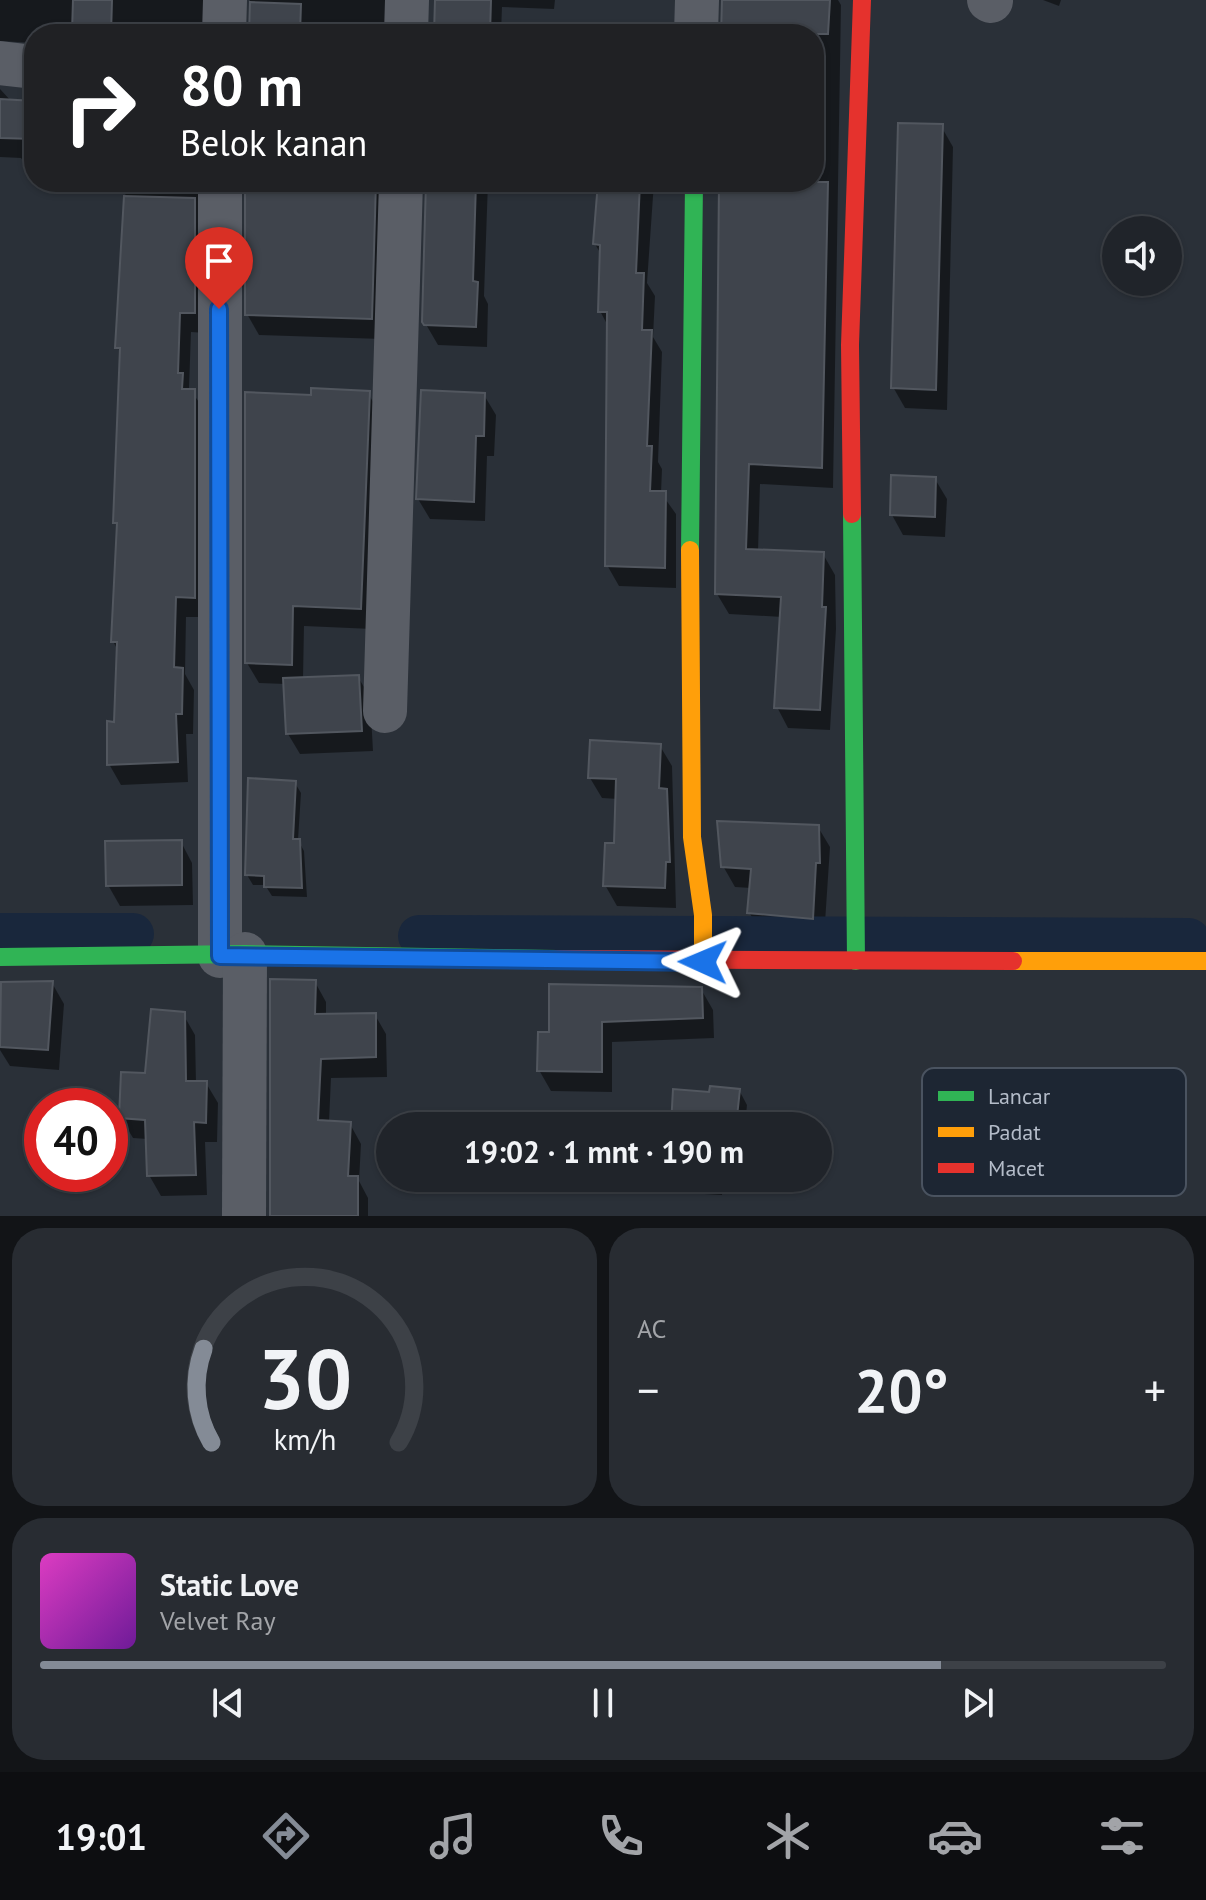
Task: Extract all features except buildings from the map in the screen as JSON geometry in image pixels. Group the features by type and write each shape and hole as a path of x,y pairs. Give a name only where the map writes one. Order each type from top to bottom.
{"street":[{"path":"224,24 225,0"},
{"path":"406,24 407,0"},
{"path":"696,24 697,0"},
{"path":"856,961 850,345 862,0"},
{"path":"0,63 24,66"},
{"path":"220,192 232,955 244,1216"},
{"path":"385,711 401,192"},
{"path":"694,192 690,541 692,806 694,862 703,915 704,955"},
{"path":"0,957 704,955 856,961 1206,961"}],"waterway":[{"path":"0,934 133,934"},
{"path":"419,936 1189,939"}],"traffic: fast":[{"path":"690,550 694,192"},
{"path":"852,514 856,961"},
{"path":"0,957 245,954 557,959"}],"traffic: slow":[{"path":"690,550 692,837 703,915 703,962"},
{"path":"1013,961 1206,961"}],"traffic: jam":[{"path":"852,514 850,345 862,0"},
{"path":"557,959 1013,961"}],"route":[{"path":"219,309 220,956 703,962"}]}
